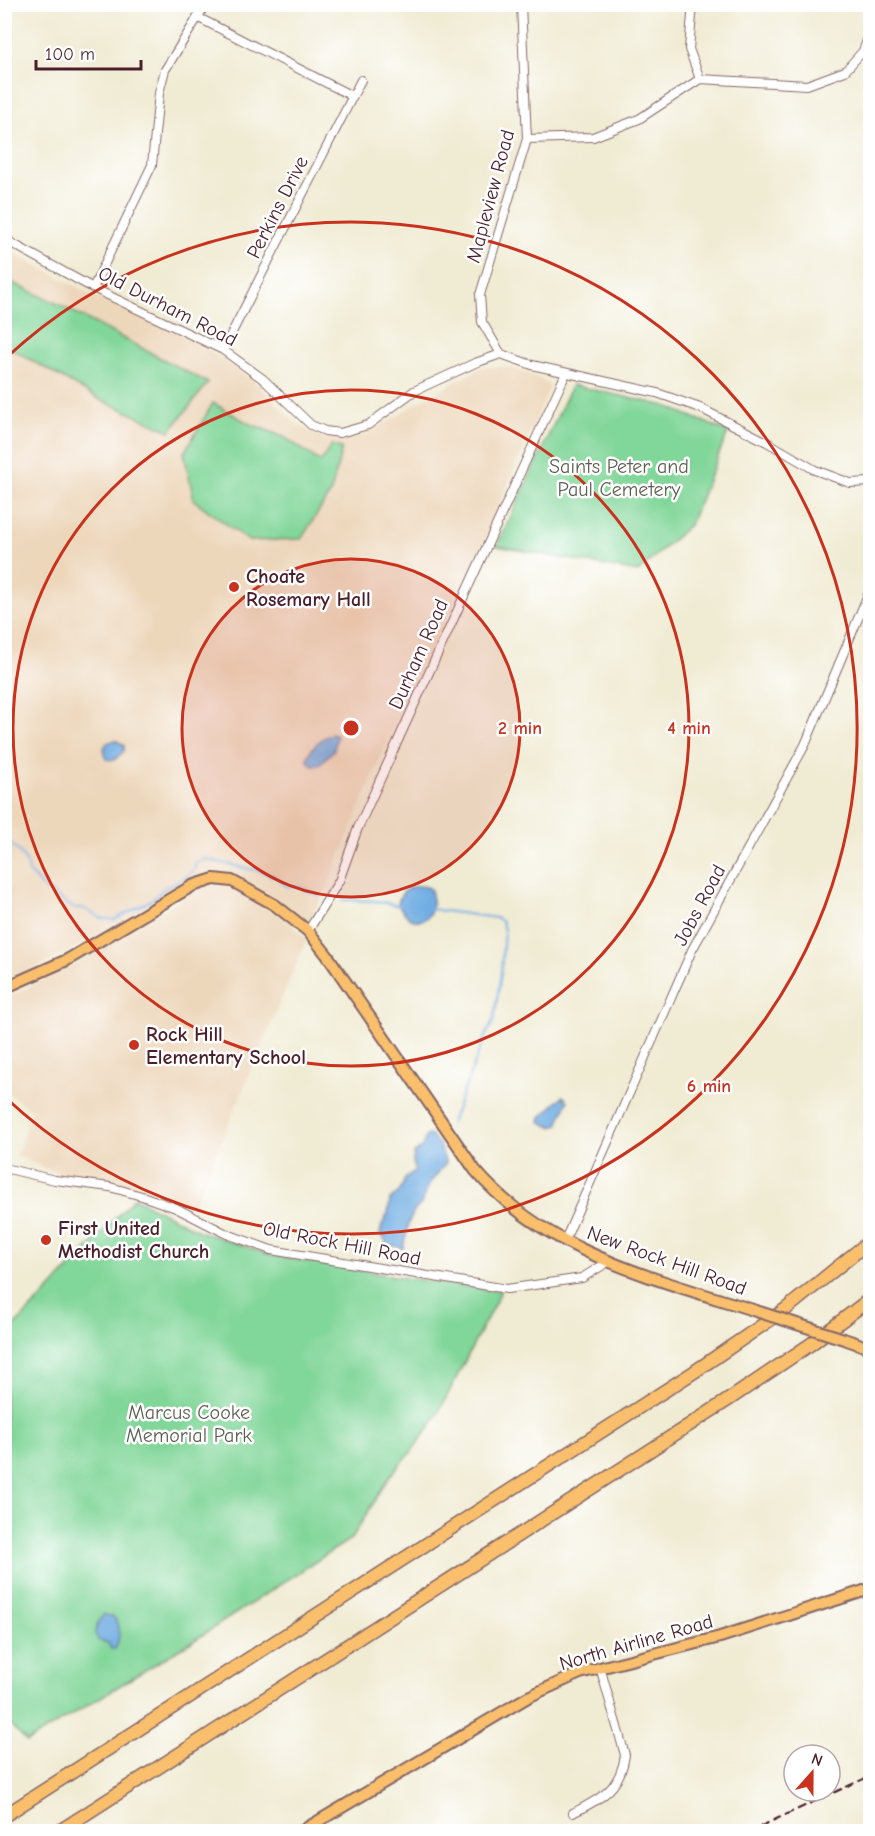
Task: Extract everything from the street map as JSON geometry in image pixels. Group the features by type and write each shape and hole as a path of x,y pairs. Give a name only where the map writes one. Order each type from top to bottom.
{"highway":[{"path":"4,1816 694,1372 786,1309 870,1241"},
{"path":"58,1832 728,1401 804,1349 870,1299"}],"main road":[{"path":"4,988 67,960 192,886 214,879 232,881 251,890 275,905 308,931"},
{"name":"New Rock Hill Road","path":"308,931 475,1170 511,1204 565,1240 608,1262 870,1348"},
{"name":"North Airline Road","path":"300,1832 528,1697 564,1679 600,1667 720,1637 870,1589"}],"street":[{"path":"93,288 152,165 159,93 165,70 206,4"},
{"name":"Mapleview Road","path":"501,354 482,322 480,295 527,139 521,4"},
{"path":"693,4 689,49 700,79"},
{"path":"197,17 352,96"},
{"path":"527,139 593,137 639,119 700,79 807,85 845,71 863,51 870,33"},
{"name":"Perkins Drive","path":"223,350 361,80"},
{"name":"Old Durham Road","path":"4,239 93,288 223,350 263,380 311,425 325,431 340,433 368,425 414,391 501,354"},
{"path":"501,354 532,365 657,393 700,408 767,442 815,470 850,483 870,482"},
{"name":"Durham Road","path":"308,931 339,881 358,828 566,373"},
{"name":"Jobs Road","path":"565,1240 692,950 806,745 870,590"},
{"name":"Old Rock Hill Road","path":"4,1168 56,1180 110,1187 145,1197 176,1208 227,1234 271,1250 507,1289 582,1278 608,1262"},
{"path":"573,1813 600,1799 615,1785 623,1770 625,1755 600,1667"}],"shaded area":[{"name":"Choate Rosemary Hall","path":"4,248 94,296 182,335 215,353 252,380 298,425 321,438 348,440 367,434 481,368 501,366 513,368 541,379 548,385 549,388 481,549 380,759 325,892 309,919 299,918 248,882 233,877 202,877 187,881 120,924 33,970 5,982"},
{"name":"Rock Hill Elementary School","path":"209,882 236,885 283,917 307,939 194,1205 118,1185 70,1178 16,1156 32,1110 5,1091 4,999 67,968"}],"green space":[{"path":"4,279 58,304 208,383 170,431 97,398 12,349 5,350"},
{"name":"Saints Peter and Paul Cemetery","path":"572,385 666,406 728,432 690,524 638,572 497,546"},
{"path":"213,403 248,423 284,437 321,462 331,445 342,448 331,492 301,539 249,541 194,500 184,453"},
{"name":"Marcus Cooke Memorial Park","path":"134,1198 199,1231 273,1256 501,1291 434,1421 389,1477 352,1538 193,1641 27,1742 5,1720 5,1335"}],"water":[{"path":"332,734 337,736 334,750 319,765 312,766 307,759 311,751 320,740"},
{"path":"115,740 124,745 124,751 114,760 106,759 104,748 107,743"},
{"path":"416,886 429,888 432,894 430,913 423,920 410,919 398,905 404,892"},
{"path":"563,1096 568,1101 558,1125 551,1127 540,1122 541,1117"},
{"path":"430,1135 439,1144 446,1163 430,1183 421,1204 409,1222 403,1249 386,1246 386,1241 380,1234 390,1200 400,1191 405,1178 415,1171 414,1153 422,1148 426,1136"},
{"path":"104,1614 115,1618 119,1638 115,1649 111,1649 108,1643 98,1640 95,1633"}],"waterway":[{"path":"4,838 20,853 29,872 42,887 73,908 83,908 101,918 114,920 153,899 163,889 187,876 195,868 195,863 204,859 263,872 278,878 286,886 298,887 321,896"},
{"path":"342,900 375,901 401,906"},
{"path":"430,909 496,918 502,922 504,930 501,973 494,1019 451,1123"}],"railway":[{"path":"748,1832 870,1776"}],"place":[{"name":"Choate Rosemary Hall","path":"234,587"},
{"name":"Rock Hill Elementary School","path":"134,1045"},
{"name":"First United Methodist Church","path":"46,1240"}]}
